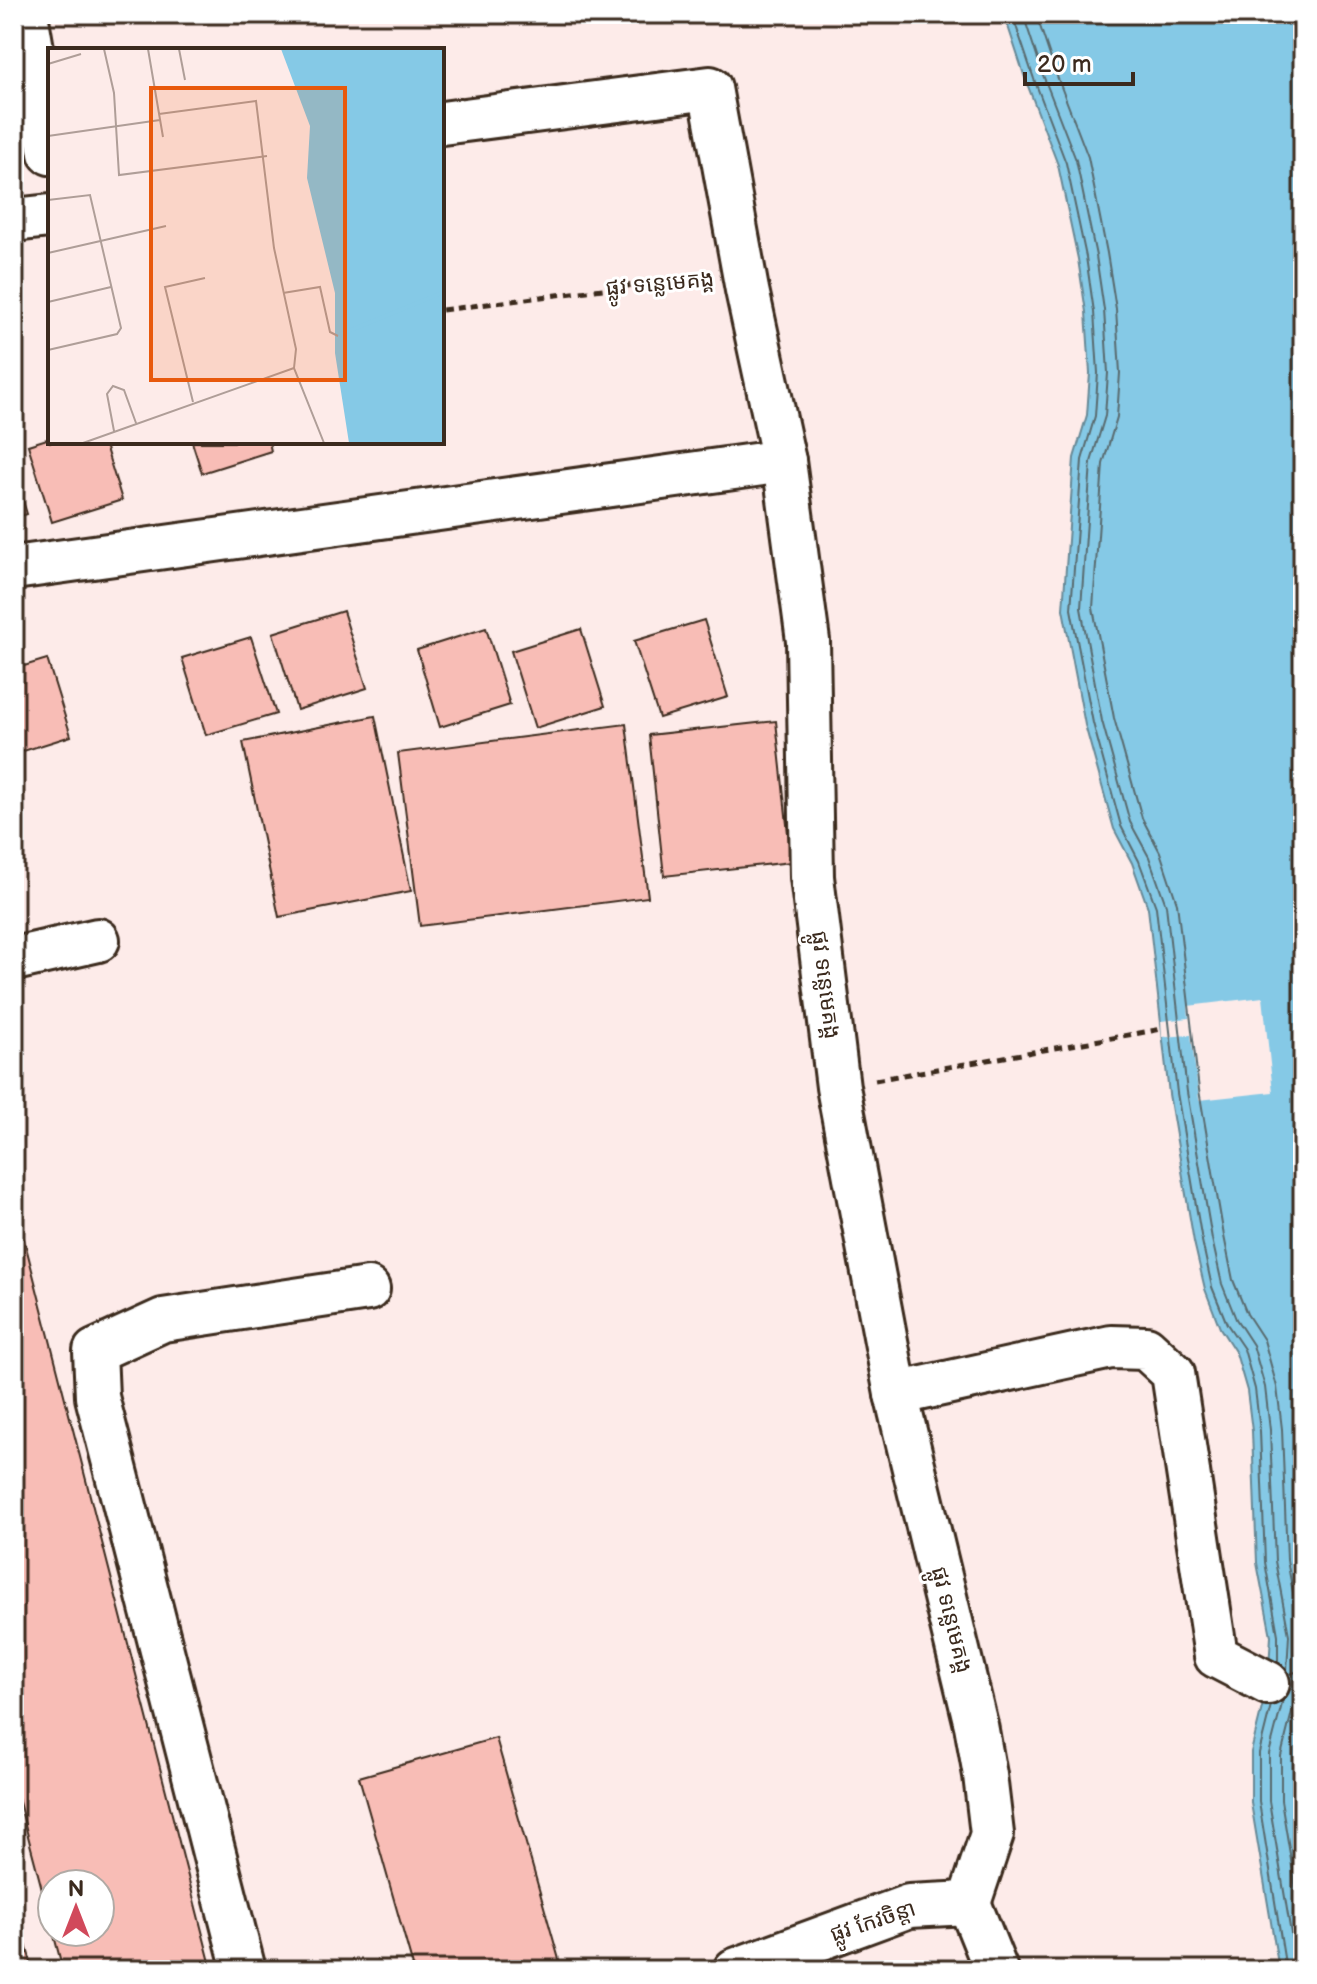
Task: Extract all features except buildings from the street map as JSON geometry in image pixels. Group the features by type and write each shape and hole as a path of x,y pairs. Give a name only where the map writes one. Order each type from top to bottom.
{"street":[{"path":"26,14 48,141"},
{"path":"444,123 710,88 747,290"},
{"path":"14,220 48,216"},
{"name":"ផ្លូវ ទន្លេមេគង្គ","path":"747,290 784,461 808,641 812,877 838,1087 896,1394 976,1725 985,1775 992,1834 969,1903"},
{"path":"14,568 784,461"},
{"path":"14,959 98,940"},
{"path":"244,1970 97,1397 95,1351 163,1320 368,1289"},
{"path":"896,1394 1111,1347 1146,1348 1173,1373 1216,1656 1268,1683"},
{"path":"969,1903 996,1970"},
{"name":"ផ្លូវ កែវចិន្តា","path":"735,1970 909,1906 969,1903"}],"path":[{"name":"ផ្លូវ ទន្លេមេគង្គ","path":"444,310 695,277 731,278 747,290"},
{"path":"838,1087 1162,1029"}],"water":[{"path":"1004,14 1303,14 1303,1970 1279,1970 1251,1803 1251,1752 1268,1683 1271,1636 1257,1563 1252,1431 1247,1391 1236,1353 1220,1328 1205,1289 1169,1094 1148,908 1132,863 1114,829 1085,725 1063,609 1074,458 1087,415 1090,373 1086,312 1078,259 1058,165"}],"pier":[{"path":"1263,997 1273,1092 1199,1100 1191,1035 1162,1037 1161,1021 1189,1018 1188,1006"}],"ferry route":[{"path":"1288,1675 1303,1669"}]}
